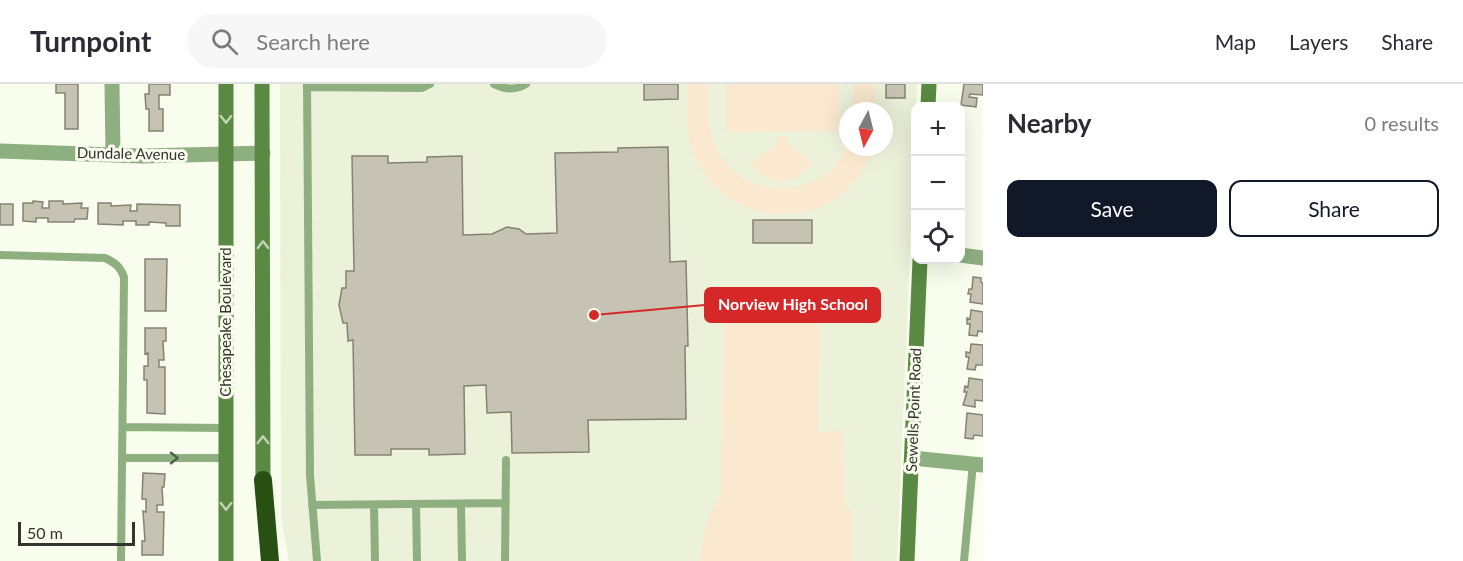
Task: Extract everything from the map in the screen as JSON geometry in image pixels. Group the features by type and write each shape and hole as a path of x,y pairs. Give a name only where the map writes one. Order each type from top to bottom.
{"highway":[{"path":"263,480 270,561"}],"main road":[{"name":"Chesapeake Boulevard","path":"226,84 226,561"},
{"path":"262,84 262,561"},
{"path":"928,102 929,84"},
{"name":"Sewells Point Road","path":"907,561 920,264"}],"street":[{"path":"112,84 113,155"},
{"name":"Dundale Avenue","path":"0,151 113,155 262,153"},
{"path":"965,256 983,258"},
{"path":"912,458 978,464"}],"lane":[{"path":"317,561 310,475 307,86 422,88 430,84"},
{"path":"494,84 507,89 520,88 526,84"},
{"path":"0,255 105,258 116,263 124,277 121,561"},
{"path":"123,427 226,428"},
{"path":"122,458 226,458"},
{"path":"505,561 506,460"},
{"path":"964,561 978,464"},
{"path":"312,505 506,503"},
{"path":"416,504 417,561"},
{"path":"461,504 462,561"},
{"path":"374,505 375,561"}],"shaded area":[{"path":"280,84 917,84 916,102 911,102 911,227 897,561 289,561 281,519"},
{"path":"687,84 709,84 710,125 716,148 738,175 753,183 787,188 803,185 833,168 841,156 868,156 859,175 840,195 816,208 789,214 762,212 736,202 713,185 692,151 687,113"},
{"path":"726,84 839,84 839,131 726,132"},
{"path":"853,84 876,84 876,102 853,102"},
{"path":"777,137 788,137 790,146 814,162 790,180 774,180 766,177 749,163 776,146"},
{"path":"724,289 820,290 818,432 843,431 846,510 853,510 853,561 700,561 706,526 721,494"}],"building":[{"path":"56,84 78,84 78,129 65,129 65,93 56,93"},
{"path":"149,84 170,84 170,95 159,95 159,109 163,109 163,131 149,131 149,109 146,109 145,94 149,94"},
{"path":"644,84 678,84 678,99 644,100"},
{"path":"886,84 905,84 905,98 886,98"},
{"path":"964,84 983,84 983,95 970,94 969,97 977,98 976,107 965,106 965,102 961,102"},
{"path":"668,147 670,262 686,261 688,346 685,346 686,419 588,420 589,452 512,453 511,412 487,413 486,385 464,386 465,454 429,455 429,449 391,449 391,455 355,455 353,340 348,341 347,323 343,323 339,305 342,288 346,288 346,271 354,271 352,156 388,156 388,163 427,162 427,157 462,156 463,235 492,234 507,227 519,229 526,234 557,233 555,153 618,152 618,148"},
{"path":"33,201 43,202 42,208 49,208 49,201 63,201 63,204 82,203 81,208 88,208 87,219 75,219 74,222 48,222 48,218 36,218 36,222 23,221 23,203 33,203"},
{"path":"98,203 111,203 111,206 131,205 130,211 137,211 137,204 180,205 180,226 149,222 149,225 136,225 136,221 123,221 123,225 98,224"},
{"path":"0,204 13,204 13,225 0,225"},
{"path":"753,220 812,220 812,243 753,243"},
{"path":"145,259 167,259 166,311 145,311"},
{"path":"973,277 981,278 983,283 983,304 970,302 971,294 968,294 969,289 972,289"},
{"path":"971,310 983,312 983,332 978,331 977,336 969,335 970,324 967,324 967,318 970,319"},
{"path":"145,328 166,328 166,341 163,341 164,360 159,360 159,367 165,367 165,414 147,413 147,380 144,380 144,366 148,366 148,353 145,354"},
{"path":"971,344 983,345 983,365 976,365 975,370 967,369 969,357 966,357 966,352 970,353"},
{"path":"969,378 983,380 983,401 975,400 975,407 963,405 967,392 964,392 965,386 968,387"},
{"path":"967,413 983,415 983,436 974,435 973,439 965,438"},
{"path":"143,473 165,474 164,487 162,487 163,505 157,505 157,512 164,512 163,555 142,555 142,541 145,541 143,511 146,512 146,499 142,499"}],"place":[{"name":"Norview High School","path":"594,315"}]}
